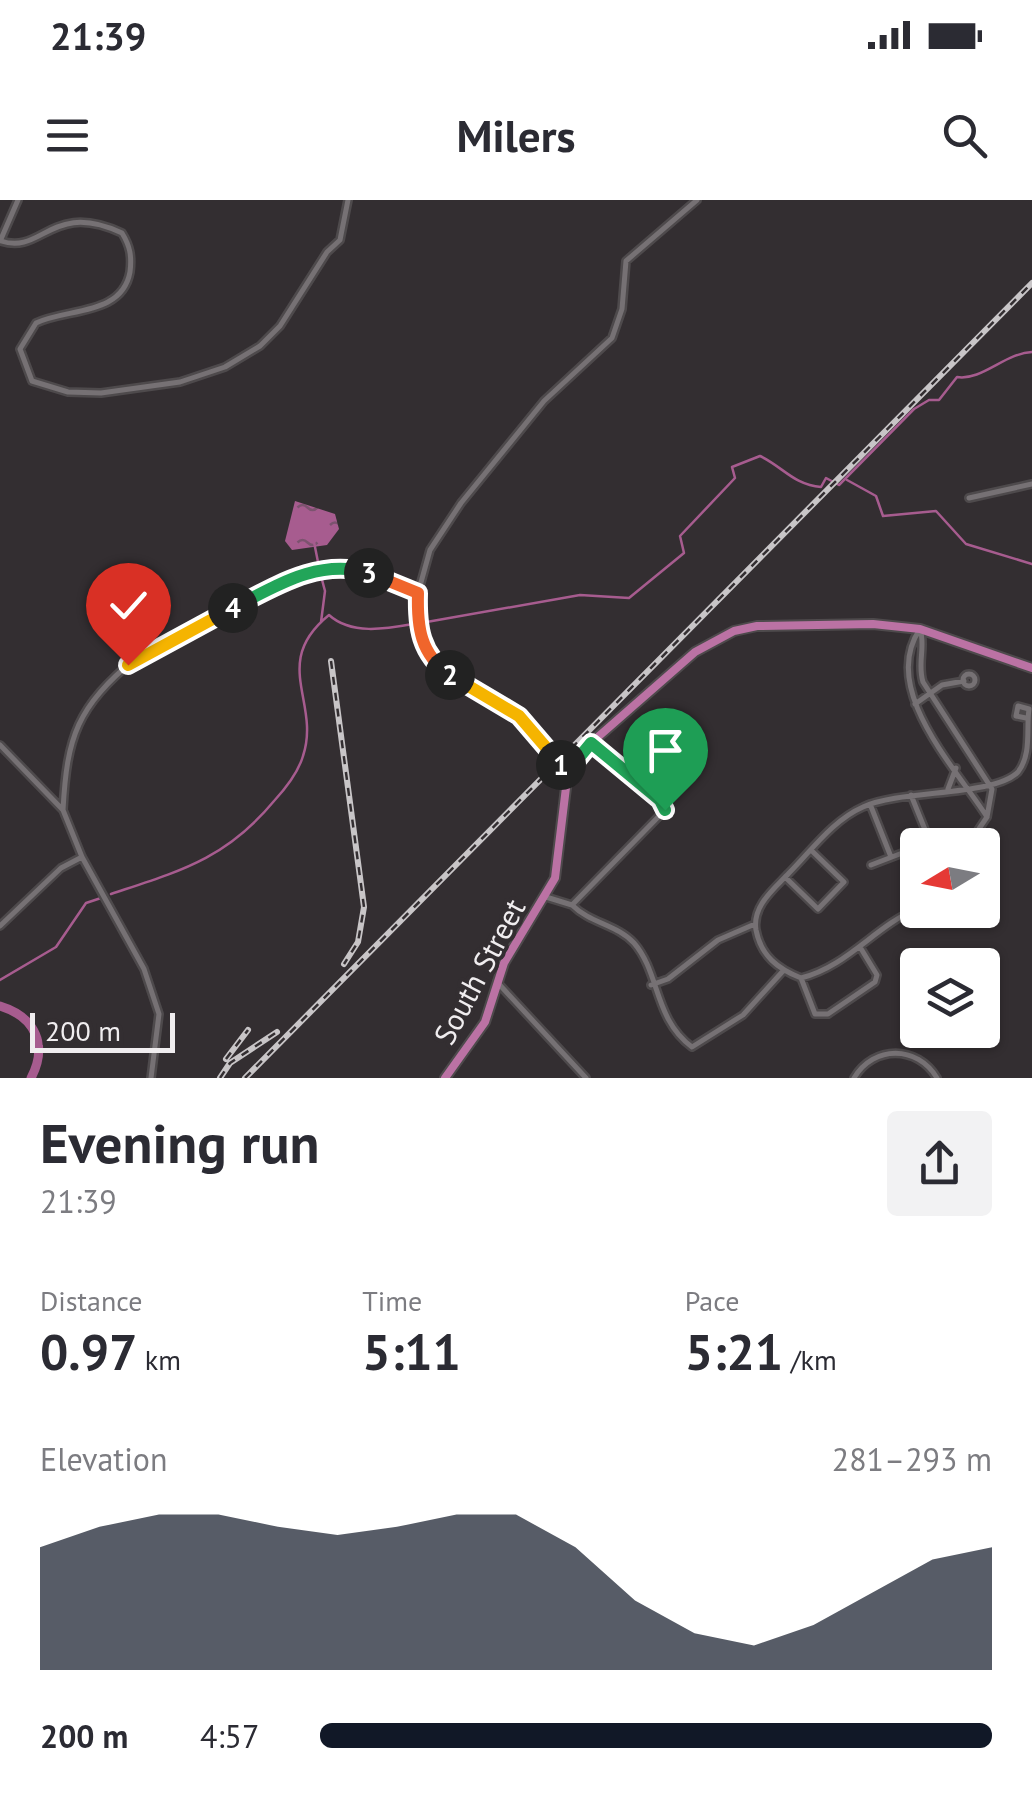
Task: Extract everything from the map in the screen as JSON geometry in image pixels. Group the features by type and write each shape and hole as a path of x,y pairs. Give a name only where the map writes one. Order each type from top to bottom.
{"main road":[{"path":"568,771 591,743 695,652 734,631 757,626 872,624 920,629 1032,668"},
{"name":"South Street","path":"448,1077 486,1022 497,982 514,946 546,897 561,858 568,771"}],"street":[{"path":"18,200 0,241 24,242 59,220 78,216 100,220 122,233 132,260 124,290 109,303 36,323 20,350 32,380 68,392 101,393 180,382 225,367 260,346 280,326 327,252 340,240 348,200"},
{"path":"568,771 519,716 445,672 430,657 417,623 418,593 441,530 544,401 612,338 622,309 626,262 697,200"},
{"path":"969,498 1032,484"},
{"path":"151,1078 159,1030 156,998 107,897 82,857 64,810 66,756 82,719 114,676 136,658 306,573 364,571 418,593"},
{"path":"920,629 923,638 918,667 930,693 991,785 993,802 980,828"},
{"path":"920,629 908,670 915,704 987,817"},
{"path":"915,704 930,693 964,682"},
{"path":"900,916 822,972 801,978 783,971 761,944 756,924 758,909 842,818 870,804 911,794 991,785 1018,773 1030,760 1031,733 1026,718"},
{"path":"572,905 665,810 660,800 591,743"},
{"path":"0,745 64,810"},
{"path":"947,790 956,768"},
{"path":"911,794 924,828"},
{"path":"870,804 891,857"},
{"path":"786,877 818,909 844,882 811,851"},
{"path":"871,864 900,854"},
{"path":"0,926 62,868 82,857"},
{"path":"546,897 572,905 584,917 626,936 636,945 660,1007 692,1047 743,1014 783,971"},
{"path":"651,985 668,979 718,940 756,924"},
{"path":"801,978 815,1014 828,1014 875,982 877,975 860,947"},
{"path":"497,982 586,1078"},
{"path":"854,1078 881,1054 902,1053 918,1057 937,1078"}],"water":[{"path":"295,501 335,514 339,529 327,545 292,550 285,541"}],"waterway":[{"path":"421,623 580,595 629,598 684,553 680,536 735,478 732,467 760,456 803,483 821,487 826,478 839,485 914,409 929,400 939,400 957,377 975,375 1032,352"},
{"path":"847,480 876,496 883,516 936,511 966,544 1032,564"},
{"path":"314,542 319,567"},
{"path":"321,576 325,591 321,622"},
{"path":"111,894 180,870 220,850 256,821 287,786 301,762 307,736 300,666 303,650 329,615 358,628 413,624"},
{"path":"0,980 56,947 86,903 101,898"},
{"path":"0,1006 22,1017 35,1034 38,1055 31,1078"}],"railway":[{"path":"245,1078 1032,283"},
{"path":"331,661 364,907 358,942 344,964"},
{"path":"226,1059 248,1030"},
{"path":"220,1078 230,1063 277,1032"}],"route":[{"path":"128,665 187,630 292,578 326,570 364,571 418,593 417,623 430,657 445,672 519,716 568,771 591,743 660,800 665,810"}]}
